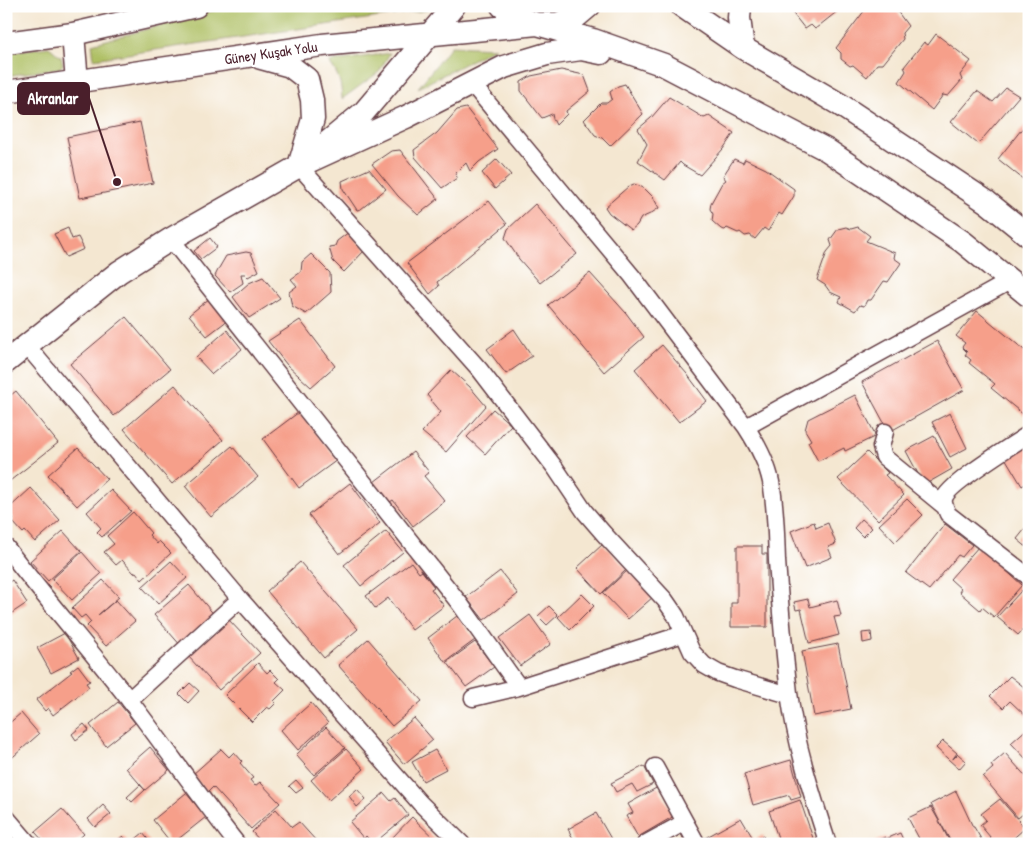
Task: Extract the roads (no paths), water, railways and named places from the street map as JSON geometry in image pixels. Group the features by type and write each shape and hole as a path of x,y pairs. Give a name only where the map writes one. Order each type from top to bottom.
{"main road":[{"path":"6,43 73,34 196,6"},
{"path":"299,166 364,112 454,6"},
{"path":"502,6 518,18 593,40 664,65 827,150 963,242 1029,296"},
{"name":"Güney Kuşak Yolu","path":"6,92 322,45 537,24 557,24 600,6"},
{"path":"682,6 743,48 839,104 987,202 1029,236"},
{"path":"740,6 739,18 743,48"},
{"path":"73,34 77,82"},
{"path":"6,362 119,272 171,239 299,166 406,116 504,67 547,54 581,49 664,65"},
{"path":"252,56 290,66 307,80 312,100 313,119 299,166"}],"street":[{"path":"472,84 632,276 746,427 760,449 771,482 790,695 809,786 828,844"},
{"path":"299,166 480,370 556,469 586,512 665,600 676,616 692,652 704,665 735,680 790,695"},
{"path":"171,239 460,604 519,688"},
{"path":"746,427 1010,280"},
{"path":"27,346 240,599 415,797 462,844"},
{"path":"885,432 881,447 884,457 944,506 948,514 1029,577"},
{"path":"944,506 944,499 948,491 959,481 1029,434"},
{"path":"6,547 129,700 237,844"},
{"path":"129,700 240,599"},
{"path":"473,698 519,688 683,634"},
{"path":"655,767 697,844"},
{"path":"6,817 29,844"},
{"path":"645,844 685,822"}],"place":[{"name":"Akranlar","path":"117,182"}]}
